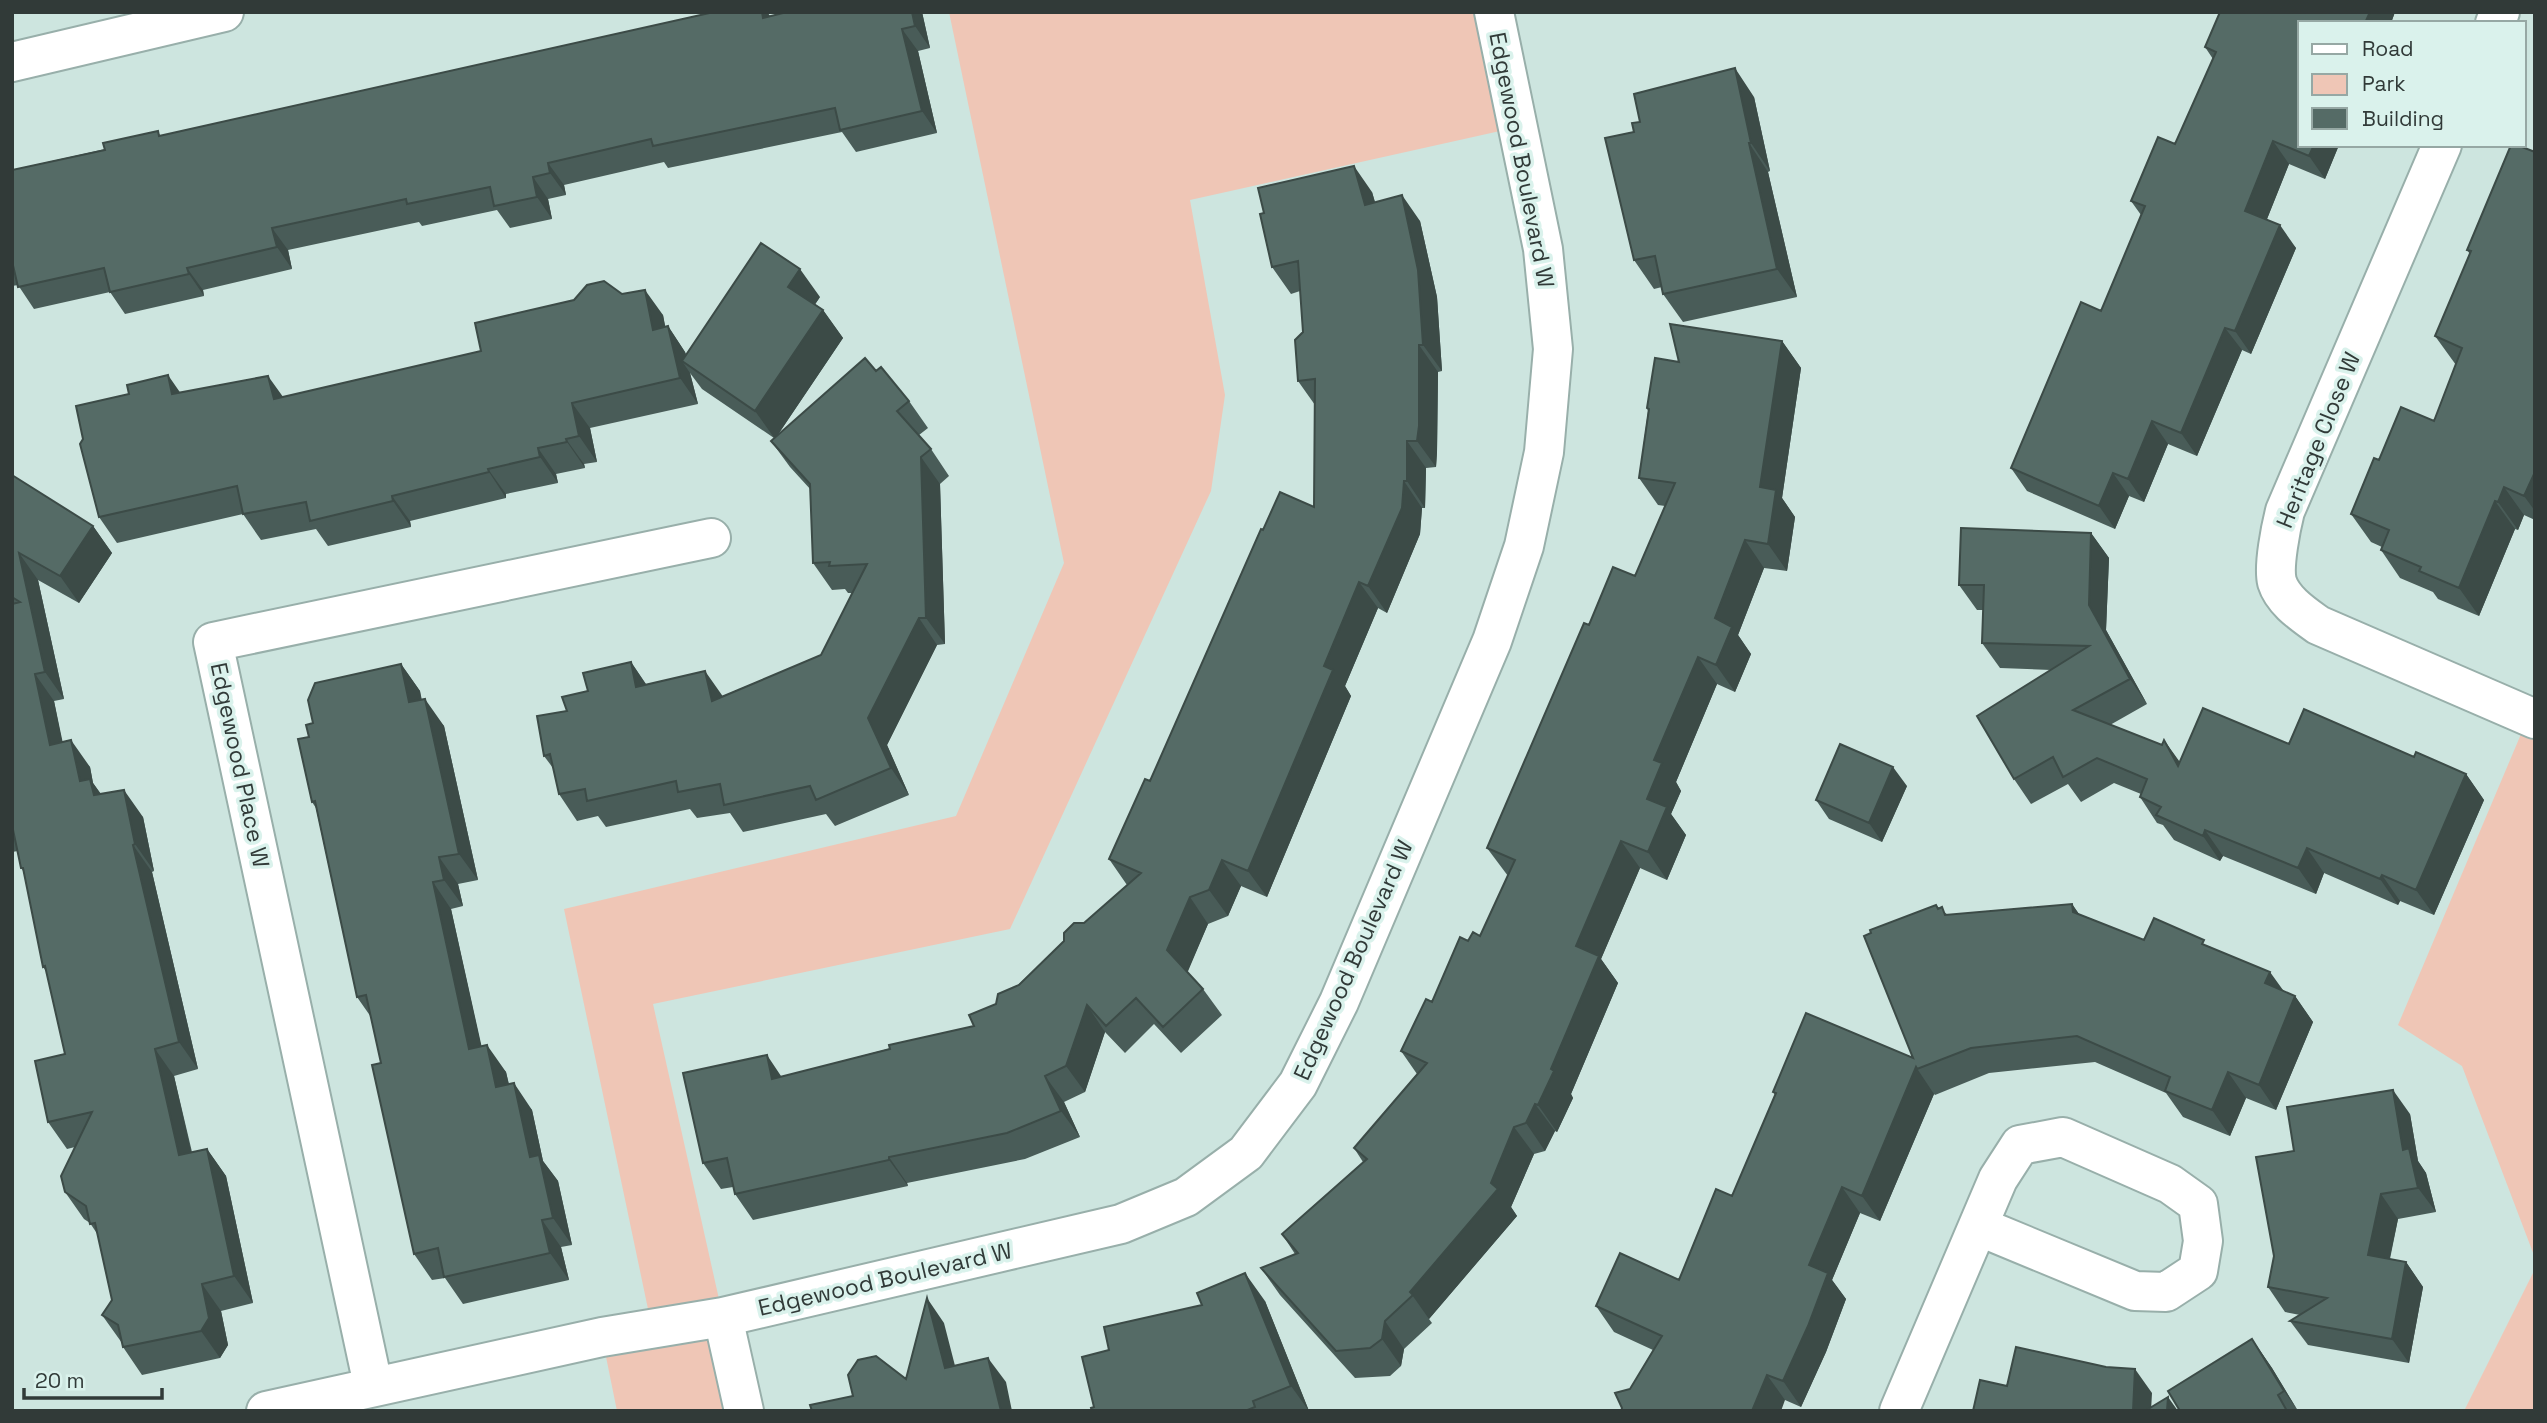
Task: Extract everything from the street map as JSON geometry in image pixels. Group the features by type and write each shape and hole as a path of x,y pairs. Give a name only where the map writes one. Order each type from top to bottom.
{"street":[{"path":"12,62 165,18 224,12"},
{"name":"Edgewood Boulevard W","path":"266,1411 373,1385 602,1337 723,1317 1121,1224 1186,1197 1246,1153 1298,1084 1339,1002 1492,641 1524,545 1544,452 1553,349 1543,249 1494,12"},
{"name":"Heritage Close W","path":"2441,147 2285,511 2279,538 2277,581 2294,608 2318,625 2535,719"},
{"name":"Edgewood Place W","path":"373,1385 213,642 711,538"},
{"path":"1899,1411 1998,1179 2020,1145 2063,1138 2170,1184 2198,1204 2203,1241 2198,1271 2166,1292 2135,1291 1978,1226"},
{"path":"723,1317 744,1411"}],"green space":[{"path":"949,12 1494,12 1518,127 1190,200 1225,395 1211,491 1010,929 653,1004 744,1411 617,1411 602,1337 652,1328 564,909 956,816 1064,563"},
{"path":"2535,701 2535,1258 2462,1066 2398,1025"},
{"path":"2535,1269 2535,1411 2464,1411"}],"building":[{"path":"714,12 762,12 763,18 787,12 912,12 915,26 902,29 922,111 840,130 835,108 653,146 651,139 548,163 550,173 533,177 537,197 494,206 490,187 407,204 406,199 272,228 277,247 187,268 189,274 110,292 104,268 18,287 12,261 12,170 105,150 103,143 158,131 159,136"},
{"path":"2220,12 2370,12 2366,21 2298,21 2298,147 2313,147 2309,156 2273,141 2245,211 2280,225 2235,331 2225,328 2181,433 2152,421 2128,479 2113,473 2099,506 2011,468 2081,302 2101,311 2145,206 2131,201 2158,137 2175,144 2216,52 2205,47"},
{"path":"1735,68 1777,269 1663,294 1655,256 1634,260 1605,138 1634,132 1632,123 1640,122 1634,94"},
{"path":"2510,147 2522,147 2535,152 2535,472 2524,496 2504,487 2498,502 2495,501 2459,588 2419,571 2421,567 2381,550 2389,530 2351,514 2374,458 2379,460 2401,407 2434,421 2462,348 2435,336 2471,251 2467,250"},
{"path":"1354,166 1365,205 1402,195 1418,270 1423,345 1419,345 1417,441 1407,441 1407,481 1404,481 1402,508 1368,586 1359,582 1324,666 1333,670 1248,871 1222,860 1209,890 1190,897 1167,950 1203,989 1163,1027 1136,998 1106,1026 1087,1005 1066,1066 1045,1076 1061,1111 1007,1133 889,1157 889,1160 735,1194 727,1158 703,1163 683,1073 767,1055 772,1079 890,1049 889,1045 974,1026 969,1015 996,1004 998,994 1019,985 1064,941 1064,933 1074,923 1084,923 1141,873 1109,859 1145,779 1150,781 1261,529 1263,530 1280,492 1314,507 1315,379 1298,381 1295,340 1303,332 1298,261 1272,267 1260,214 1264,213 1258,188"},
{"path":"761,243 800,269 788,287 823,310 755,411 682,361"},
{"path":"604,281 622,294 645,290 653,330 668,326 680,378 572,403 579,436 566,439 567,442 538,448 540,457 392,496 393,501 310,521 306,502 243,514 237,486 99,517 80,444 83,439 76,406 129,394 127,385 168,375 172,394 268,376 274,399 481,351 475,323 574,300 587,285"},
{"path":"1670,324 1782,341 1760,487 1776,490 1768,544 1745,540 1715,618 1732,627 1716,665 1698,657 1654,760 1662,763 1647,799 1667,807 1648,852 1621,841 1576,946 1599,956 1538,1105 1535,1104 1526,1123 1514,1127 1491,1183 1498,1189 1410,1292 1413,1295 1385,1321 1382,1339 1370,1348 1336,1351 1261,1268 1298,1253 1282,1234 1367,1159 1354,1148 1427,1063 1401,1051 1426,999 1432,1002 1460,937 1468,941 1473,932 1480,936 1515,860 1487,848 1584,623 1589,625 1613,567 1635,576 1675,483 1639,478 1655,358 1679,362"},
{"path":"865,358 876,371 881,367 909,401 897,411 931,449 921,457 926,618 919,618 868,718 891,768 816,800 810,786 724,805 720,784 678,792 676,781 587,801 585,789 559,794 550,754 544,756 537,716 567,711 562,697 588,691 583,673 631,662 636,687 705,671 712,701 821,655 867,564 829,566 830,562 813,563 810,484 771,441"},
{"path":"12,475 93,526 60,576 19,553 45,672 35,674 50,745 71,740 80,781 90,779 94,795 124,790 135,844 133,845 179,1042 155,1049 179,1155 207,1149 234,1276 202,1284 209,1318 201,1331 123,1347 118,1325 102,1315 112,1300 95,1223 90,1224 86,1206 65,1192 61,1176 92,1112 48,1122 35,1061 65,1054 12,825 12,604 20,602 12,597"},
{"path":"1961,528 2091,533 2089,605 2130,679 2073,710 2162,745 2164,740 2178,766 2203,708 2289,744 2304,709 2414,757 2416,752 2466,774 2416,890 2382,875 2380,879 2307,848 2298,868 2205,830 2203,836 2156,815 2161,807 2140,797 2147,779 2097,758 2063,777 2053,757 2014,779 1977,716 2089,646 1982,643 1984,585 1959,585"},
{"path":"401,664 409,702 425,699 459,854 439,857 444,880 433,882 469,1049 487,1045 496,1087 514,1083 530,1157 539,1155 553,1218 542,1220 550,1253 444,1277 438,1248 414,1254 372,1065 381,1063 366,995 357,997 315,801 312,802 298,739 309,737 306,725 313,723 308,700 315,683"},
{"path":"1840,744 1893,767 1869,823 1816,800"},
{"path":"2072,904 2073,912 2144,940 2154,918 2204,940 2202,944 2270,972 2265,983 2295,996 2259,1085 2228,1072 2212,1110 2165,1091 2170,1077 2077,1036 1971,1048 1917,1069 1916,1067 1862,1196 1842,1187 1809,1265 1828,1273 1783,1381 1767,1375 1752,1411 1621,1411 1615,1393 1630,1389 1662,1336 1596,1306 1620,1253 1679,1280 1716,1189 1732,1196 1776,1093 1773,1092 1806,1013 1913,1058 1864,936 1871,933 1870,930 1936,905 1938,909 1942,907 1945,915"},
{"path":"2393,1090 2403,1150 2409,1148 2418,1188 2381,1194 2368,1255 2406,1262 2392,1339 2290,1321 2327,1298 2268,1287 2274,1256 2256,1157 2294,1151 2287,1107"},
{"path":"1245,1273 1291,1386 1253,1401 1255,1407 1245,1411 1092,1411 1091,1408 1094,1407 1082,1357 1109,1350 1104,1327 1202,1305 1197,1293"},
{"path":"927,1298 945,1368 988,1358 1001,1411 812,1411 810,1405 853,1396 848,1375 858,1360 876,1356 906,1379"},
{"path":"2252,1339 2284,1391 2278,1395 2287,1411 2180,1411 2168,1391"},
{"path":"2016,1347 2106,1367 2135,1369 2133,1411 1973,1411 1980,1380 2007,1386"},
{"path":"2168,1397 2167,1411 2145,1411"}]}
